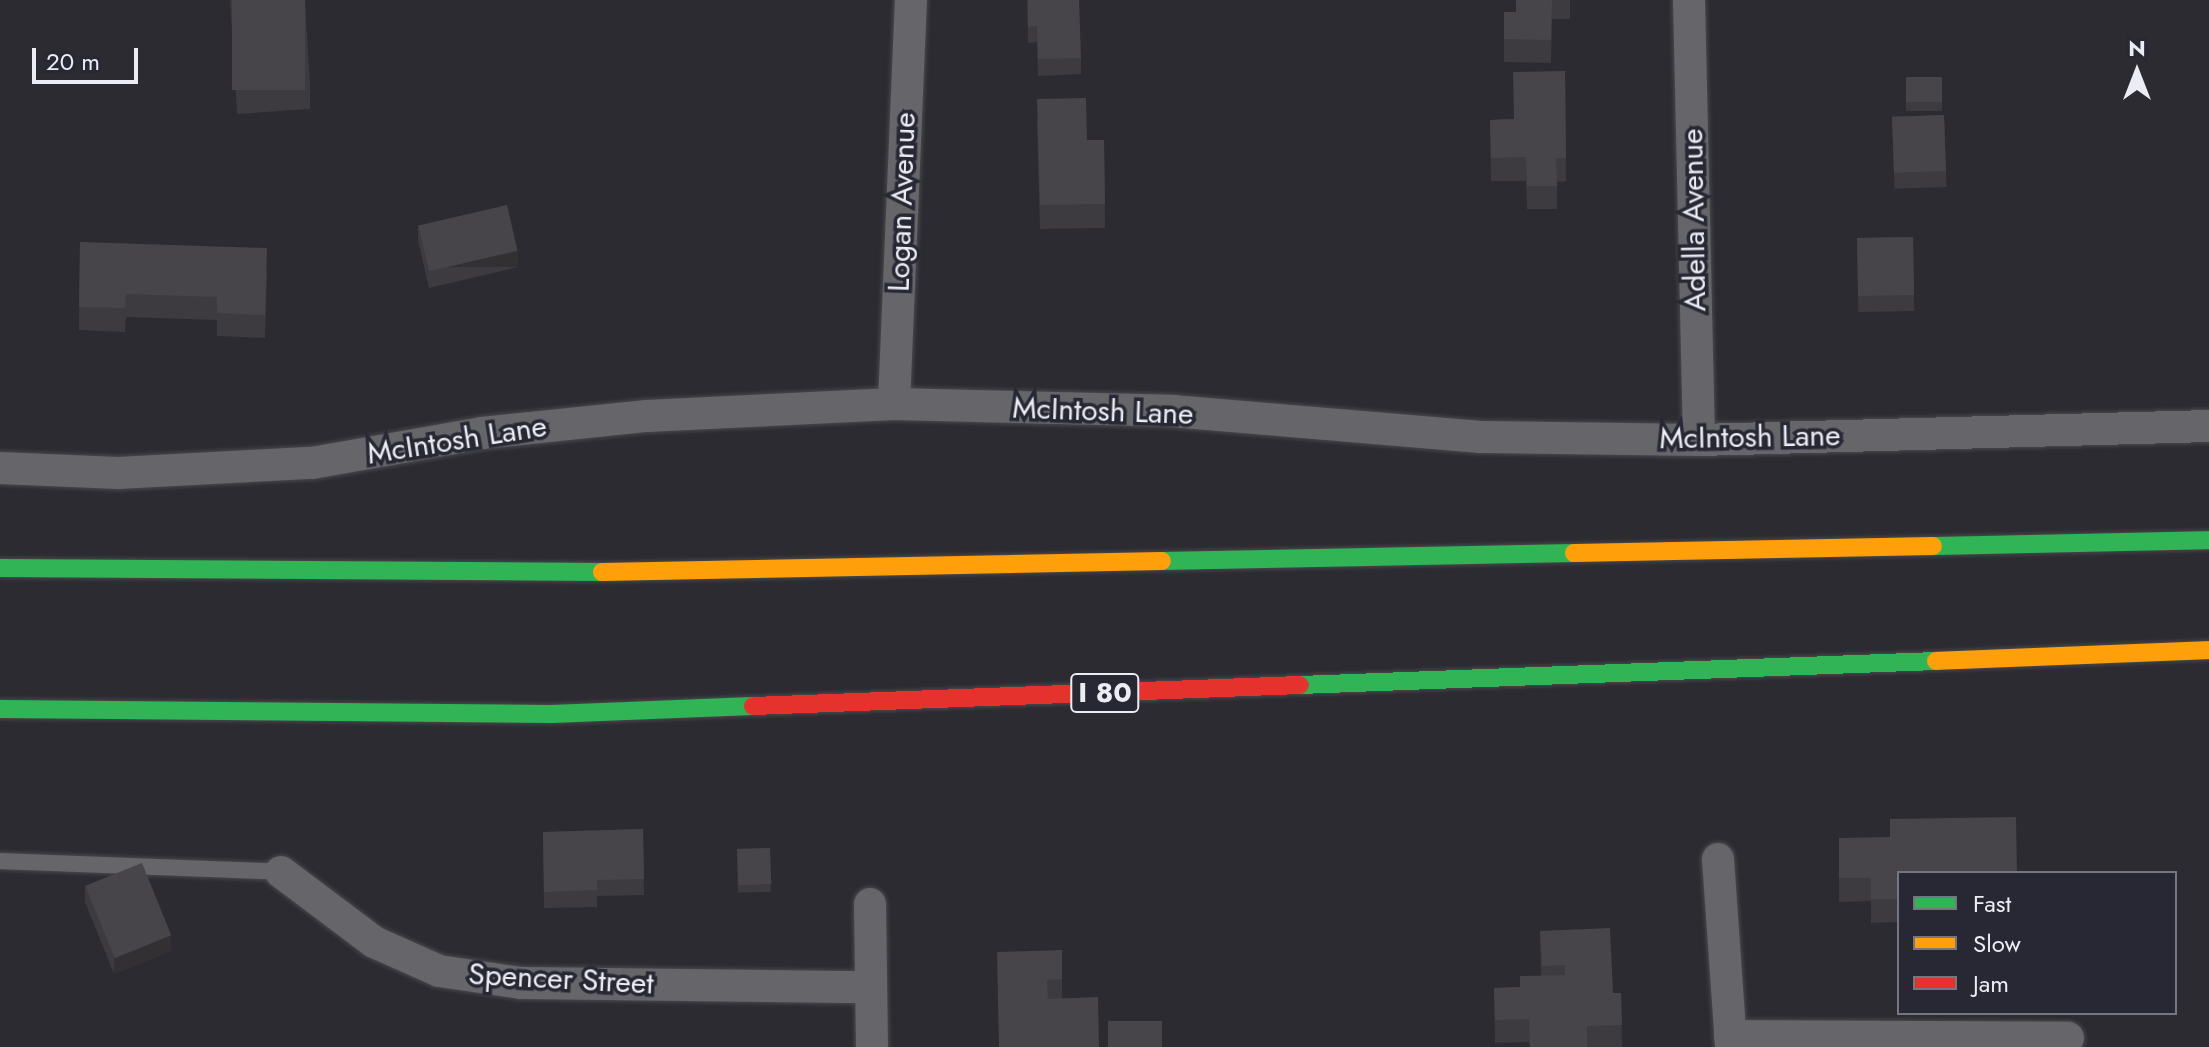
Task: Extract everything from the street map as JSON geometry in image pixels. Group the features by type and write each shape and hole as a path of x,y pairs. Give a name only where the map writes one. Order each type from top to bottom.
{"highway":[{"path":"0,568 522,574 2209,540"},
{"name":"I 80","path":"0,709 551,714 2209,650"}],"street":[{"name":"Logan Avenue","path":"894,404 911,0"},
{"name":"Adella Avenue","path":"1689,0 1699,440"},
{"name":"McIntosh Lane","path":"0,468 118,473 312,463 497,431 647,416 894,404 1172,411 1481,437 1699,440 2209,426"},
{"path":"1718,859 1731,1041 2068,1038"},
{"name":"Spencer Street","path":"281,872 374,942 439,971 521,983 870,987"},
{"path":"870,904 872,1047"}],"lane":[{"path":"0,581 97,569"},
{"path":"0,861 281,872"}],"building":[{"path":"232,0 305,0 305,90 232,90"},
{"path":"1028,0 1079,0 1081,58 1038,59 1037,26 1028,27"},
{"path":"1516,0 1552,0 1551,40 1504,39 1504,12 1516,12"},
{"path":"1565,71 1566,158 1556,158 1557,186 1527,186 1526,157 1491,158 1490,120 1514,119 1513,72"},
{"path":"1906,77 1942,77 1942,102 1906,102"},
{"path":"1086,98 1087,140 1104,140 1105,204 1040,205 1037,99"},
{"path":"1944,115 1946,171 1894,173 1892,117"},
{"path":"507,205 518,251 429,271 418,225"},
{"path":"1913,237 1914,295 1858,296 1857,238"},
{"path":"80,242 267,248 265,315 217,313 217,297 126,294 125,308 79,307"},
{"path":"2016,817 2017,871 1897,871 1897,899 1871,899 1871,878 1839,878 1839,838 1890,837 1890,819"},
{"path":"643,829 644,879 597,880 597,890 544,892 543,832"},
{"path":"770,848 771,884 738,885 737,849"},
{"path":"142,863 171,935 115,958 85,886"},
{"path":"1610,928 1613,993 1621,993 1622,1025 1587,1026 1587,1047 1530,1047 1529,1019 1495,1020 1494,988 1520,987 1520,976 1565,975 1565,965 1542,966 1540,931"},
{"path":"1062,950 1062,979 1047,980 1048,999 1098,997 1099,1047 999,1047 997,952"},
{"path":"1108,1021 1162,1021 1162,1047 1108,1047"}],"traffic: fast":[{"path":"1933,546 2209,540"},
{"path":"1162,561 1574,553"},
{"path":"0,568 602,572"},
{"path":"1300,685 1936,661"},
{"path":"0,709 551,714 753,706"}],"traffic: slow":[{"path":"1574,553 1933,546"},
{"path":"602,572 1162,561"},
{"path":"1936,661 2209,650"}],"traffic: jam":[{"path":"753,706 1300,685"}]}
